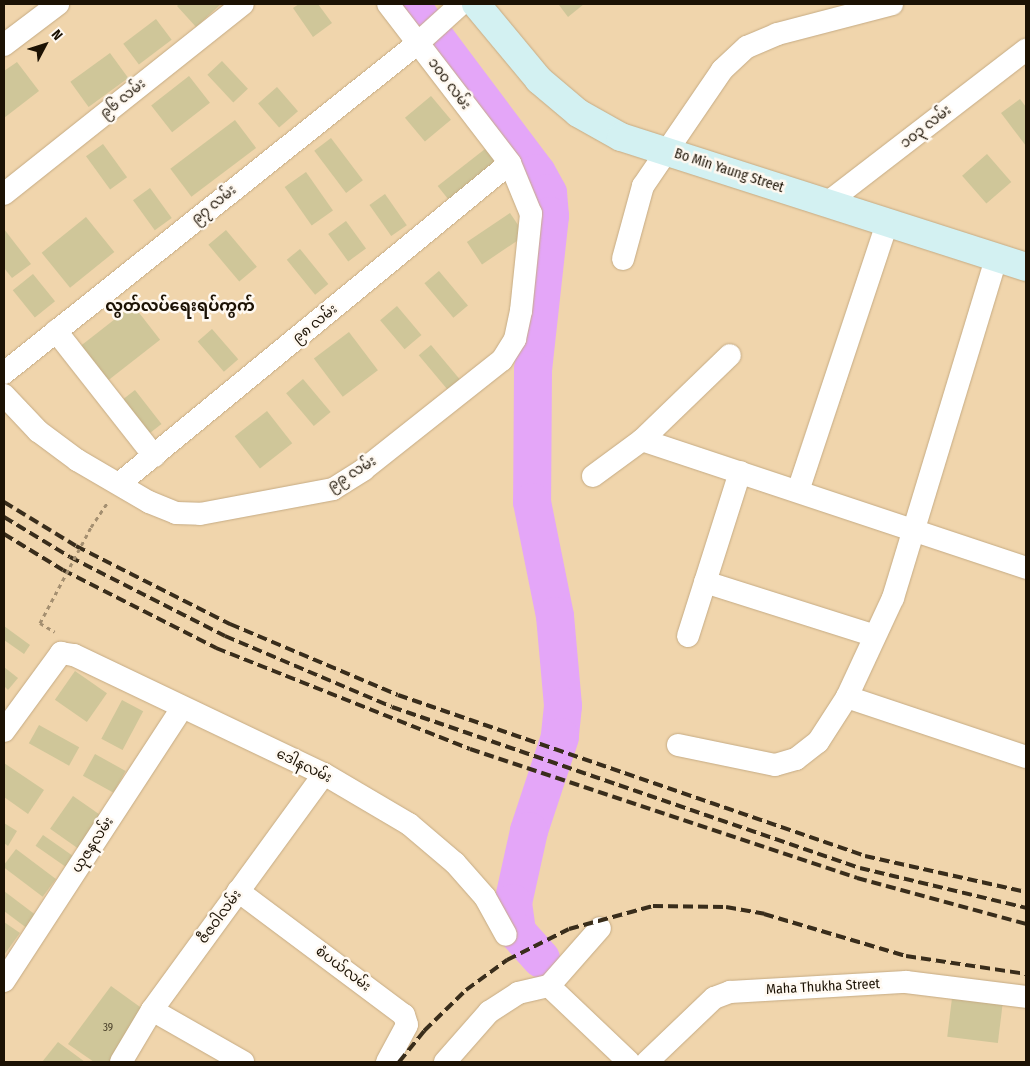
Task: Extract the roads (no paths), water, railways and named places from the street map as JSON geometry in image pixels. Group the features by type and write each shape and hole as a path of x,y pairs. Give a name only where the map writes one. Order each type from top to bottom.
{"main road":[{"name":"Bo Min Yaung Street","path":"476,4 538,80 578,113 621,137 1026,267"}],"street":[{"path":"4,45 58,4"},
{"name":"၉၆ လမ်း","path":"4,194 243,4"},
{"name":"၁၀၀ လမ်း","path":"388,4 421,40 510,163"},
{"path":"623,259 643,186 664,150 722,70 748,47 777,34 892,4"},
{"name":"၉၇ လမ်း","path":"4,373 421,40 454,10"},
{"name":"၁၀၃ လမ်း","path":"826,203 1026,50"},
{"name":"၉၈ လမ်း","path":"120,484 510,163"},
{"name":"၉၉ လမ်း","path":"4,395 38,431 77,460 149,502 176,513 200,514 333,489 363,470 502,360 515,339 530,240 531,214 510,163"},
{"path":"798,491 886,223"},
{"path":"678,745 775,765 796,759 818,742 847,698 893,598 996,258"},
{"path":"56,331 154,456"},
{"path":"593,476 642,440 730,356"},
{"path":"642,440 913,530 1025,563"},
{"path":"688,636 740,472"},
{"path":"705,582 876,636"},
{"name":"ဒေါနလမ်း","path":"4,731 60,653 74,655 324,774 409,824 454,863 485,897 506,935"},
{"path":"847,698 1026,757"},
{"name":"ယုဇနလမ်း","path":"4,981 182,708"},
{"name":"ဇီဇဝါလမ်း","path":"121,1062 152,1010 324,774"},
{"name":"စံပယ်လမ်း","path":"238,891 404,1015 407,1025 387,1062"},
{"path":"446,1062 490,1012 518,994 549,986 600,928"},
{"name":"Maha Thukha Street","path":"647,1062 722,994 906,982 1026,997"},
{"path":"549,986 629,1062"},
{"path":"152,1010 243,1062"}],"waterway":[{"path":"410,4 537,173 548,193 550,216 533,370 532,502 555,616 563,706 560,737 529,831 513,903 517,932 541,959"}],"railway":[{"path":"4,502 76,546 230,624 398,695 865,856 1026,892"},
{"path":"4,517 70,557 225,636 392,707 860,868 1026,908"},
{"path":"4,534 63,570 216,648 470,749 857,878 1026,924"},
{"path":"399,1062 424,1031 466,990 507,960 569,929 653,906 726,907 764,914 906,956 1026,974"}],"district":[{"name":"လွတ်လပ်ရေးရပ်ကွက်","path":"180,306"}]}
